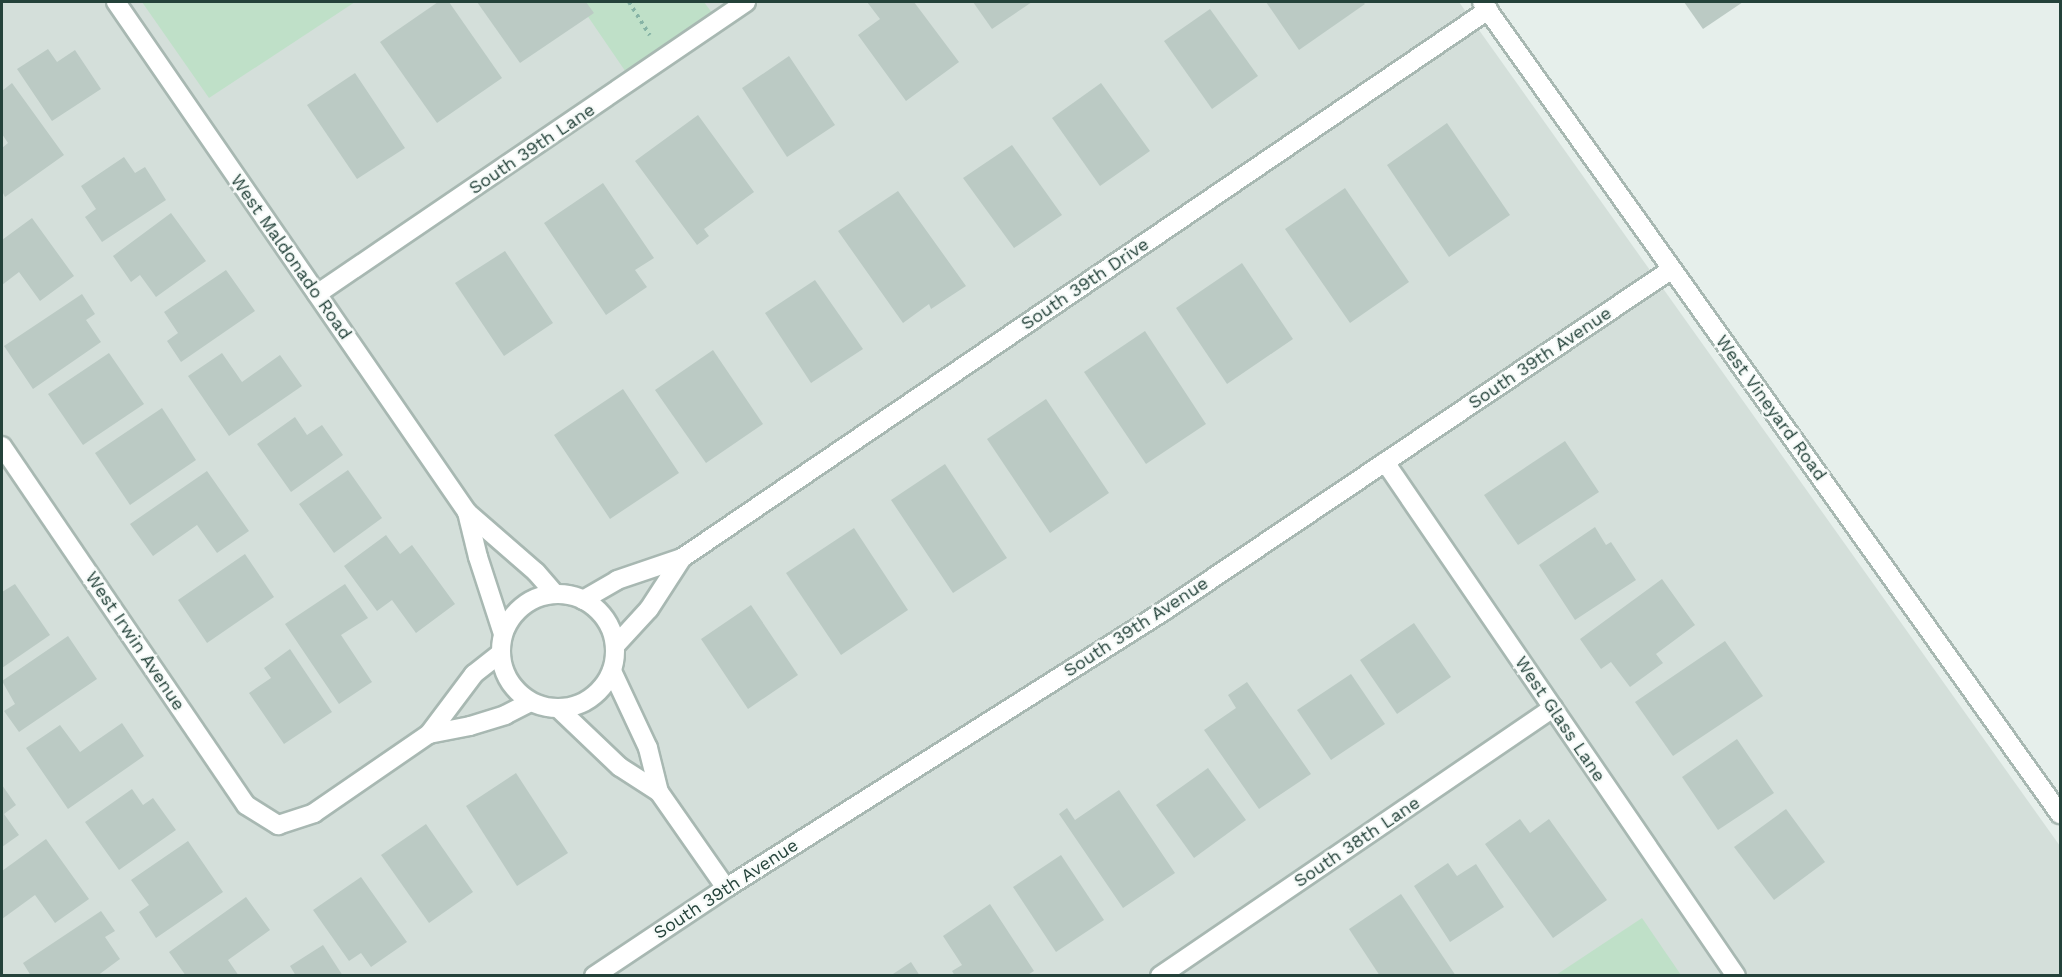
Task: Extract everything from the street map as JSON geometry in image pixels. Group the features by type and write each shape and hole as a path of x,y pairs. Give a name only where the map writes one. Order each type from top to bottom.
{"street":[{"name":"West Maldonado Road","path":"116,2 467,512 536,572 555,594"},
{"name":"South 39th Lane","path":"317,294 746,2"},
{"name":"West Vineyard Road","path":"1485,6 2061,814"},
{"name":"South 39th Drive","path":"583,600 617,580 682,558 1485,6"},
{"name":"South 39th Avenue","path":"594,975 726,888 1164,611 1672,269"},
{"name":"West Irwin Avenue","path":"2,446 246,805 278,825 314,813 429,734"},
{"name":"West Glass Lane","path":"1385,462 1736,975"},
{"name":"West Maldonado Road","path":"467,512 478,557 503,634"},
{"name":"South 39th Drive","path":"615,646 650,609 682,558"},
{"path":"555,594 583,600 605,619 615,646 612,671 604,686 592,698 576,706 559,709 530,702 515,689 505,673 500,654 503,634 511,618 523,606 538,597 555,594"},
{"path":"429,734 474,674 500,654"},
{"path":"612,671 648,748 659,792 726,888"},
{"path":"429,734 479,724 505,715 530,702"},
{"name":"South 38th Lane","path":"1160,975 1553,708"},
{"path":"559,709 620,767 659,792"}],"path":[{"path":"629,2 666,58"}],"shaded area":[{"path":"2,2 1459,2 2060,846 2060,975 2,976"}],"green space":[{"path":"142,2 355,2 209,98"},
{"path":"578,2 704,2 718,21 632,81"},
{"path":"1642,918 1681,975 1556,975"}],"building":[{"path":"438,2 449,2 502,78 437,123 380,42"},
{"path":"477,2 586,2 594,13 520,63"},
{"path":"867,2 914,2 959,62 906,101 858,35 880,19"},
{"path":"973,2 1032,2 992,29"},
{"path":"1266,2 1363,2 1365,4 1299,50"},
{"path":"1684,2 1743,2 1703,29"},
{"path":"1210,9 1258,76 1212,109 1164,41"},
{"path":"48,49 57,62 75,50 101,89 52,121 17,69"},
{"path":"789,56 835,125 787,157 742,88"},
{"path":"355,73 405,148 357,179 307,105"},
{"path":"12,83 64,155 5,197 2,191 2,148 8,143 2,134 2,91"},
{"path":"1101,83 1150,151 1100,186 1052,118"},
{"path":"698,115 754,192 704,229 709,236 697,245 635,161"},
{"path":"1447,123 1510,215 1449,257 1387,165"},
{"path":"1012,145 1062,215 1014,248 963,178"},
{"path":"124,157 135,173 145,167 166,200 102,242 85,217 96,209 81,186"},
{"path":"603,183 654,258 635,270 647,287 606,315 544,223"},
{"path":"1345,188 1409,282 1350,323 1285,229"},
{"path":"898,191 966,286 931,309 929,304 903,323 838,231"},
{"path":"171,213 206,261 156,297 140,275 131,282 113,256"},
{"path":"32,218 74,276 40,301 19,272 2,285 2,240"},
{"path":"505,251 553,323 504,356 455,283"},
{"path":"1242,263 1293,339 1227,384 1176,308"},
{"path":"226,270 255,311 181,362 167,341 178,333 164,312"},
{"path":"815,280 863,349 811,383 765,313"},
{"path":"82,294 95,314 86,320 101,342 33,389 4,346"},
{"path":"1145,331 1206,424 1146,464 1084,372"},
{"path":"713,350 763,424 706,463 655,390"},
{"path":"109,353 144,404 83,445 48,394"},
{"path":"222,353 242,382 280,355 302,386 229,436 188,376"},
{"path":"623,389 679,473 610,519 554,435"},
{"path":"1046,399 1109,493 1050,533 987,439"},
{"path":"162,408 196,460 130,505 95,453"},
{"path":"295,417 307,435 322,425 343,455 291,492 257,444"},
{"path":"1565,441 1599,492 1518,545 1484,495"},
{"path":"945,464 1007,558 953,593 891,500"},
{"path":"348,470 382,518 334,553 299,504"},
{"path":"207,471 249,531 217,553 197,525 153,556 130,524"},
{"path":"1595,527 1606,545 1611,542 1636,580 1575,620 1539,565"},
{"path":"854,528 908,610 841,655 786,573"},
{"path":"386,535 400,554 412,545 455,604 416,633 392,600 377,611 344,566"},
{"path":"245,554 274,597 207,643 178,600"},
{"path":"1662,579 1695,625 1656,654 1663,663 1630,687 1611,662 1601,669 1580,639"},
{"path":"15,584 50,635 2,668 2,592"},
{"path":"345,584 368,618 341,635 372,682 339,704 285,624"},
{"path":"751,605 798,675 748,709 701,639"},
{"path":"1414,623 1451,677 1397,714 1360,660"},
{"path":"68,636 97,679 19,732 4,711 15,704 2,681"},
{"path":"1725,641 1763,696 1673,756 1635,702"},
{"path":"290,649 332,712 284,744 249,693 271,678 264,668"},
{"path":"1351,674 1385,724 1331,760 1297,710"},
{"path":"1247,682 1311,774 1259,809 1204,730 1236,708 1228,695"},
{"path":"122,723 144,756 68,809 26,748 60,725 80,752"},
{"path":"1737,739 1774,793 1718,830 1682,777"},
{"path":"1208,768 1246,820 1194,858 1156,805"},
{"path":"516,773 568,853 517,886 466,806"},
{"path":"2,785 16,805 4,814 19,835 2,847"},
{"path":"132,789 143,805 153,798 176,830 119,870 85,822"},
{"path":"1119,790 1175,873 1123,908 1059,814 1067,808 1075,820"},
{"path":"1786,809 1825,862 1774,900 1734,847"},
{"path":"1520,819 1530,833 1549,819 1607,900 1553,938 1485,844"},
{"path":"426,824 473,892 429,923 381,855"},
{"path":"46,839 89,899 55,923 35,895 2,919 2,871"},
{"path":"188,841 223,892 156,938 139,912 149,905 131,880"},
{"path":"1061,855 1104,920 1056,952 1013,887"},
{"path":"1448,863 1457,876 1476,864 1504,907 1450,942 1414,886"},
{"path":"361,877 407,942 371,967 361,953 349,961 313,910"},
{"path":"1401,894 1456,976 1380,976 1349,929"},
{"path":"246,897 270,930 228,960 239,976 186,976 169,952"},
{"path":"990,904 1034,971 1026,976 955,976 952,971 962,965 943,936"},
{"path":"101,911 115,931 105,937 120,959 97,976 31,976 23,963"},
{"path":"323,945 343,976 296,976 290,966"},
{"path":"911,962 920,976 890,976"}]}
